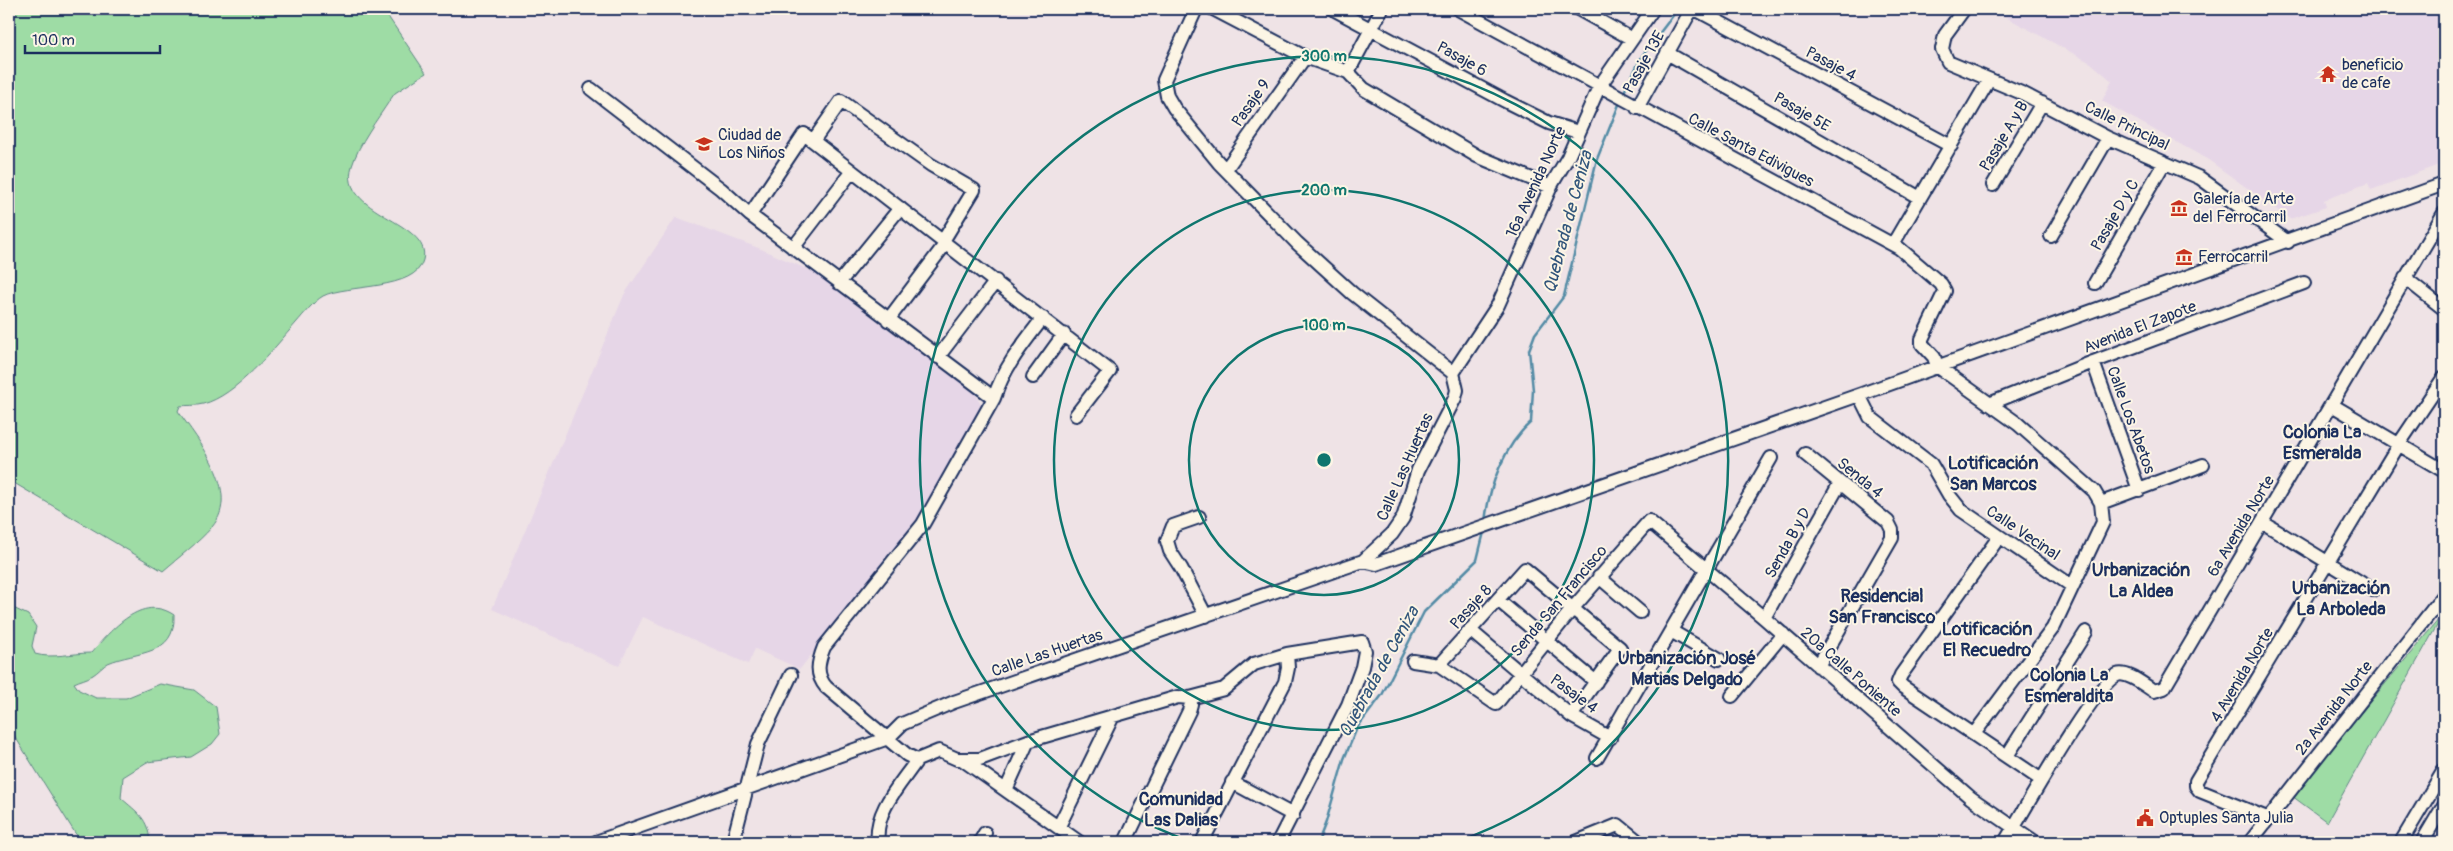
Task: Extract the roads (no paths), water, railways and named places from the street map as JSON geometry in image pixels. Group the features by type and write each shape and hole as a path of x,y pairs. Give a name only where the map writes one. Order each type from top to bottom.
{"street":[{"path":"1196,9 1164,80 1166,96 1174,108 1226,169 1297,244 1352,294 1453,373"},
{"path":"1213,9 1305,57 1348,72 1364,89 1477,156 1550,187"},
{"name":"Pasaje 6","path":"1333,9 1505,101 1549,123 1578,132"},
{"path":"1348,72 1382,9"},
{"name":"Calle Santa Edivigues","path":"1458,9 1637,108 1893,244 1943,288 1944,294 1922,339 1922,344 1934,357 1938,366"},
{"path":"1578,9 1632,39"},
{"name":"16a Avenida Norte","path":"1453,373 1498,305 1550,187 1568,156 1599,87 1654,9"},
{"name":"Pasaje 13E","path":"1637,108 1689,14 1695,9"},
{"name":"Pasaje 4","path":"1695,9 1951,146"},
{"name":"Calle Principal","path":"1964,9 1945,36 1942,50 1948,62 2042,103 2108,138 2200,178 2288,242"},
{"name":"Pasaje 5E","path":"1667,53 1920,198"},
{"name":"Pasaje 9","path":"1226,169 1305,57"},
{"path":"1893,244 1989,80"},
{"path":"590,89 721,189 750,215 793,248 994,398"},
{"path":"813,141 841,101 906,148 974,190 944,242 888,320"},
{"name":"Pasaje A y B","path":"1993,185 2042,103"},
{"path":"750,215 804,134 1110,371 1076,416"},
{"path":"2051,236 2108,138"},
{"name":"Pasaje D y C","path":"2095,283 2164,163"},
{"path":"793,248 852,171"},
{"path":"1363,560 1376,564 1859,395 2288,242 2444,184"},
{"path":"839,283 900,208"},
{"name":"6a Avenida Norte","path":"2005,842 2040,779 2096,696 2114,677 2124,675 2154,691 2164,688 2405,278 2440,232 2444,213"},
{"path":"2405,278 2444,309"},
{"path":"938,357 996,281"},
{"name":"Avenida El Zapote","path":"1989,404 2093,362 2304,283"},
{"path":"917,760 907,755 821,681 818,670 819,659 824,647 923,524 994,398 1000,377 1011,359 1043,318"},
{"path":"1033,377 1064,334"},
{"name":"Calle Los Abetos","path":"2093,362 2139,490"},
{"path":"1938,366 2045,447 2090,486 2100,503 2103,522 2053,628 1974,734"},
{"name":"Calle Las Huertas","path":"888,738 902,724 954,702 1363,560 1392,534 1403,518 1424,456 1455,398 1457,390 1453,373"},
{"name":"4 Avenida Norte","path":"2267,818 2200,790 2196,786 2196,780 2399,444 2443,381"},
{"name":"Calle Vecinal","path":"1859,395 1870,417 1931,464 1948,495 1961,510 2072,586"},
{"path":"2332,405 2444,471"},
{"name":"Senda 4","path":"1805,454 1888,522 1892,530 1892,538 1818,666"},
{"path":"1597,758 1708,570 1771,458"},
{"path":"2100,503 2203,465"},
{"name":"Senda B y D","path":"1764,618 1840,483"},
{"path":"1199,517 1172,526 1167,540 1170,551 1206,616"},
{"name":"20a Calle Poniente","path":"1649,521 1783,634 1971,798 2035,842"},
{"name":"Senda San Francisco","path":"1439,665 1496,704 1546,640 1649,521"},
{"path":"2262,522 2373,590"},
{"path":"2000,537 1898,682 1903,688 2040,779"},
{"name":"Pasaje 8","path":"1439,665 1526,569 1573,608"},
{"path":"1599,577 1640,612"},
{"name":"2a Avenida Norte","path":"2250,842 2444,595"},
{"path":"1498,601 1596,682"},
{"path":"1571,716 1620,648 1573,608"},
{"name":"Pasaje 4","path":"1471,631 1571,716 1610,738"},
{"path":"1671,631 1719,659"},
{"path":"2007,756 2086,632"},
{"path":"1732,696 1783,634"},
{"path":"963,760 980,759 1028,741 1178,697 1190,698 1224,689 1254,664 1287,654 1362,642 1364,651 1358,680 1348,705 1278,842"},
{"path":"1202,842 1285,682 1287,654"},
{"path":"1413,661 1439,665"},
{"path":"733,842 758,744 791,675"},
{"path":"1125,842 1189,711 1190,698"},
{"path":"1059,826 1113,716"},
{"path":"596,842 614,839 746,788 888,738"},
{"path":"1006,790 1028,741"},
{"path":"878,842 878,824 882,812 917,760 939,751 963,760 1059,826 1079,842"},
{"path":"2402,842 2444,770"},
{"path":"1232,782 1293,815"},
{"path":"2422,842 2444,804"},
{"path":"1576,842 1618,825 1640,842"}],"waterway":[{"name":"Quebrada de Ceniza","path":"1623,94 1642,56 1678,9"},
{"name":"Quebrada de Ceniza","path":"1485,522 1490,495 1499,468 1513,443 1531,422 1533,390 1529,350 1535,334 1564,296 1597,159 1620,102"},
{"name":"Quebrada de Ceniza","path":"1318,842 1326,822 1344,759 1357,728 1382,695 1424,612 1477,560 1484,532"}],"place":[{"name":"beneficio de cafe","path":"2328,74"},
{"name":"Ciudad de Los Niños","path":"704,144"},
{"name":"Galería de Arte del Ferrocarril","path":"2179,208"},
{"name":"Ferrocarril","path":"2184,257"},
{"name":"Optuples Santa Julia","path":"2145,818"}],"district":[{"name":"Colonia La Esmeralda","path":"2322,442"},
{"name":"Lotificación San Marcos","path":"1993,473"},
{"name":"Urbanización La Aldea","path":"2141,580"},
{"name":"Urbanización La Arboleda","path":"2341,598"},
{"name":"Residencial San Francisco","path":"1882,606"},
{"name":"Lotificación El Recuedro","path":"1987,639"},
{"name":"Urbanización José Matias Delgado","path":"1687,668"},
{"name":"Colonia La Esmeraldita","path":"2069,685"},
{"name":"Comunidad Las Dalias","path":"1181,810"}]}
